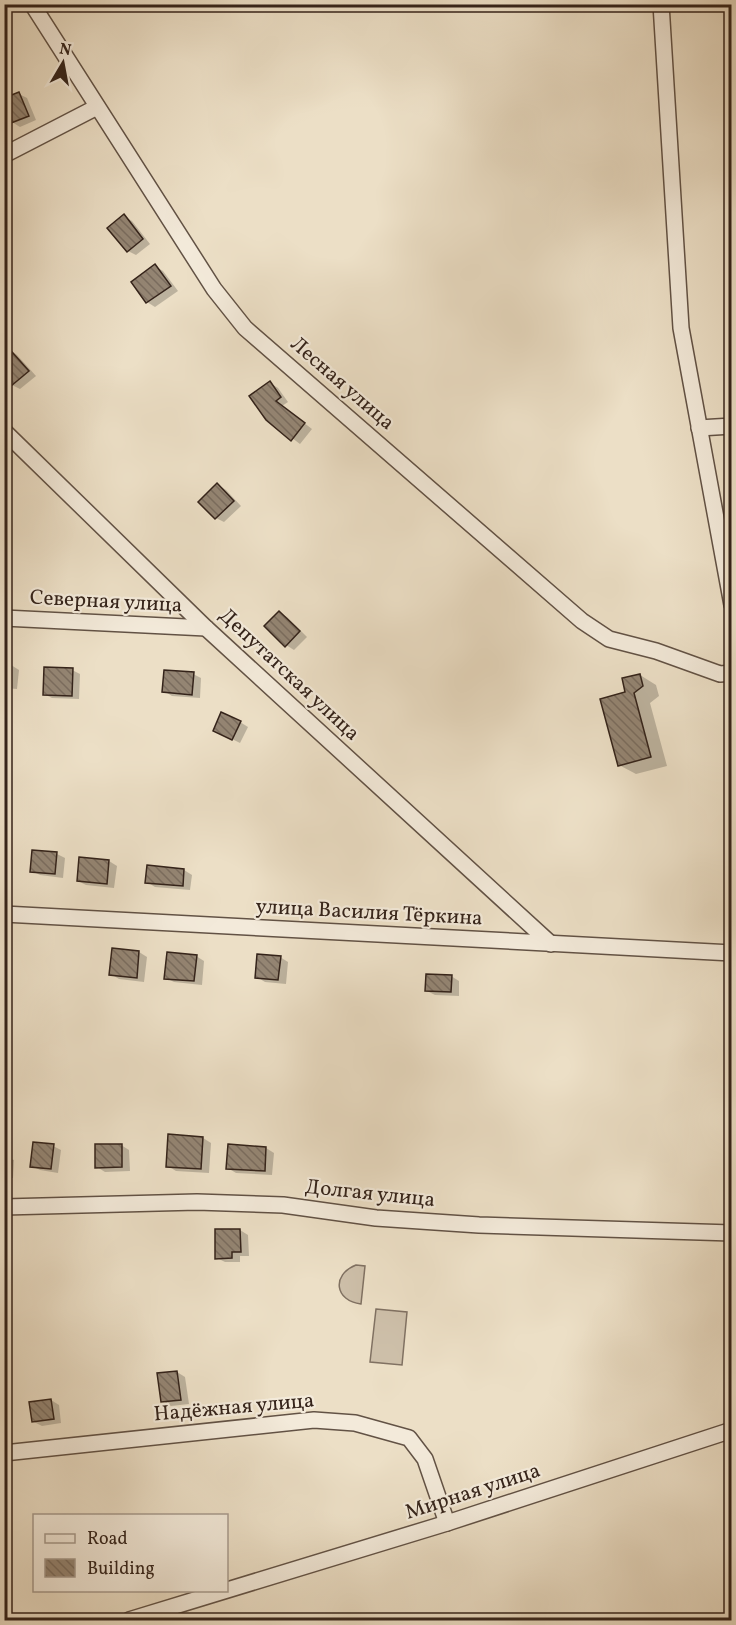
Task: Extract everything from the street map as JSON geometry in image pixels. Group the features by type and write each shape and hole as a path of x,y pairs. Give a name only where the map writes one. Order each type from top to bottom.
{"street":[{"name":"Лесная улица","path":"32,4 214,289 245,328 582,621 609,639 656,651 720,674 732,673"},
{"path":"661,4 681,328 732,605"},
{"path":"4,155 97,107"},
{"path":"699,428 732,426"},
{"name":"Депутатская улица","path":"4,431 206,627 551,944"},
{"name":"Северная улица","path":"4,618 206,627"},
{"name":"улица Василия Тёркина","path":"4,914 732,953"},
{"name":"Долгая улица","path":"4,1207 197,1202 283,1205 388,1219 479,1225 732,1233"},
{"name":"Надёжная улица","path":"4,1453 314,1419 355,1424 408,1438 425,1459 447,1523"},
{"name":"Мирная улица","path":"228,1590 447,1523 732,1430"},
{"name":"Мирная улица","path":"129,1620 221,1592"}],"shaded area":[{"path":"356,1265 365,1266 361,1304 346,1298 339,1287 343,1275"},
{"path":"376,1309 407,1312 402,1365 370,1362"}],"building":[{"path":"19,92 29,116 11,123 4,108 4,98"},
{"path":"124,214 143,239 127,252 107,228"},
{"path":"155,264 171,286 146,303 131,282"},
{"path":"4,343 29,371 11,386 4,378"},
{"path":"270,381 281,397 276,401 305,423 291,441 266,420 249,396"},
{"path":"217,483 234,501 215,519 198,502"},
{"path":"279,611 300,631 285,647 264,626"},
{"path":"44,667 73,668 72,696 43,695"},
{"path":"164,670 194,672 192,695 162,692"},
{"path":"640,674 643,686 634,693 651,757 618,766 600,699 625,692 622,678"},
{"path":"221,712 241,721 232,740 213,731"},
{"path":"32,850 57,852 55,874 30,872"},
{"path":"79,857 109,860 107,884 77,881"},
{"path":"147,865 184,869 183,886 145,883"},
{"path":"112,948 139,951 137,978 109,975"},
{"path":"167,952 197,955 194,981 164,979"},
{"path":"257,954 281,956 278,980 255,978"},
{"path":"426,974 452,975 451,992 425,991"},
{"path":"168,1134 203,1137 201,1169 166,1167"},
{"path":"33,1142 54,1144 51,1169 30,1167"},
{"path":"95,1144 122,1144 122,1167 95,1168"},
{"path":"228,1144 266,1147 265,1171 226,1169"},
{"path":"215,1229 240,1229 241,1252 232,1252 232,1258 215,1259"},
{"path":"177,1371 181,1400 161,1402 157,1373"},
{"path":"51,1399 54,1419 32,1422 29,1402"}]}
